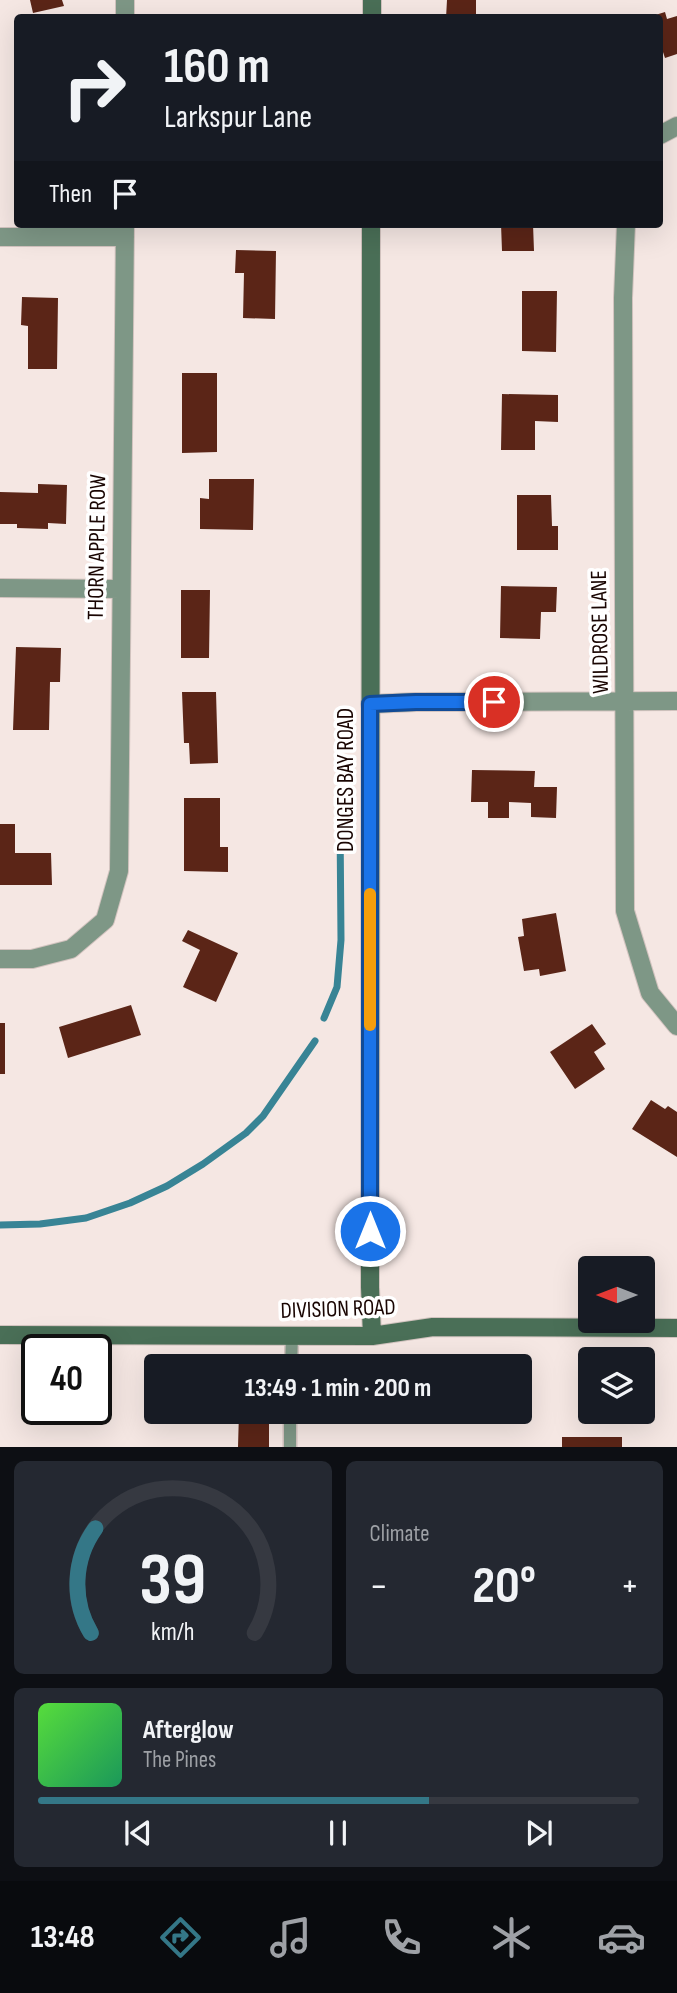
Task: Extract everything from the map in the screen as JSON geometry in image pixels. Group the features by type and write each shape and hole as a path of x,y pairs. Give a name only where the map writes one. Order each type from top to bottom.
{"street":[{"name":"DONGES BAY ROAD","path":"371,228 372,1336"},
{"name":"WILDROSE LANE","path":"626,228 623,298 625,911 650,993 677,1026"},
{"path":"0,237 125,231"},
{"name":"THORN APPLE ROW","path":"0,958 32,959 71,949 105,920 119,872 125,231"},
{"path":"0,587 121,589"},
{"path":"370,704 677,702"},
{"name":"DIVISION ROAD","path":"0,1335 372,1336 433,1327 677,1328"}],"lane":[{"path":"291,1354 292,1336"},
{"path":"289,1447 290,1424"}],"building":[{"path":"30,0 62,0 64,6 33,13"},
{"path":"447,0 476,0 476,14 446,14"},
{"path":"665,12 667,19 677,16 677,54 665,58 663,14 659,14"},
{"path":"501,228 533,228 534,251 502,251"},
{"path":"236,250 276,251 275,319 243,318 244,273 235,273"},
{"path":"522,291 557,291 556,352 522,351"},
{"path":"22,297 58,298 57,369 28,369 28,326 21,325"},
{"path":"182,373 217,373 217,452 182,453"},
{"path":"502,394 558,395 558,422 535,421 535,450 501,450"},
{"path":"209,479 254,479 253,530 200,529 200,498 209,499"},
{"path":"38,484 67,485 66,524 48,523 48,529 17,528 17,524 0,524 0,492 38,493"},
{"path":"517,495 551,495 552,526 558,526 558,550 517,550"},
{"path":"501,586 557,587 556,612 541,612 540,639 500,638"},
{"path":"181,590 210,590 209,658 181,658"},
{"path":"16,647 61,648 60,682 50,682 49,730 13,730"},
{"path":"182,692 216,692 218,763 190,764 189,743 184,743"},
{"path":"472,770 535,771 534,787 557,787 556,818 531,817 531,803 509,802 509,818 488,818 488,802 471,802"},
{"path":"184,798 220,798 220,847 228,847 228,872 184,871"},
{"path":"0,824 15,824 15,853 51,853 52,885 0,885"},
{"path":"556,913 566,971 540,976 539,969 524,971 518,937 524,936 522,919"},
{"path":"188,930 238,953 216,1002 183,987 200,950 182,941"},
{"path":"131,1005 141,1035 68,1058 59,1027"},
{"path":"0,1023 5,1023 5,1074 0,1074"},
{"path":"592,1024 606,1044 594,1052 605,1069 575,1089 550,1052"},
{"path":"651,1100 665,1109 668,1106 677,1112 677,1157 632,1129"},
{"path":"239,1424 269,1424 269,1447 238,1447"},
{"path":"562,1437 622,1437 622,1447 562,1447"}],"waterway":[{"path":"324,1018 337,987 341,940 340,821"},
{"path":"0,1225 40,1224 86,1218 130,1203 167,1186 246,1133 263,1116 315,1041"}],"slow traffic":[{"path":"370,894 370,1025"}],"route":[{"path":"370,1231 370,704 494,702"}]}
